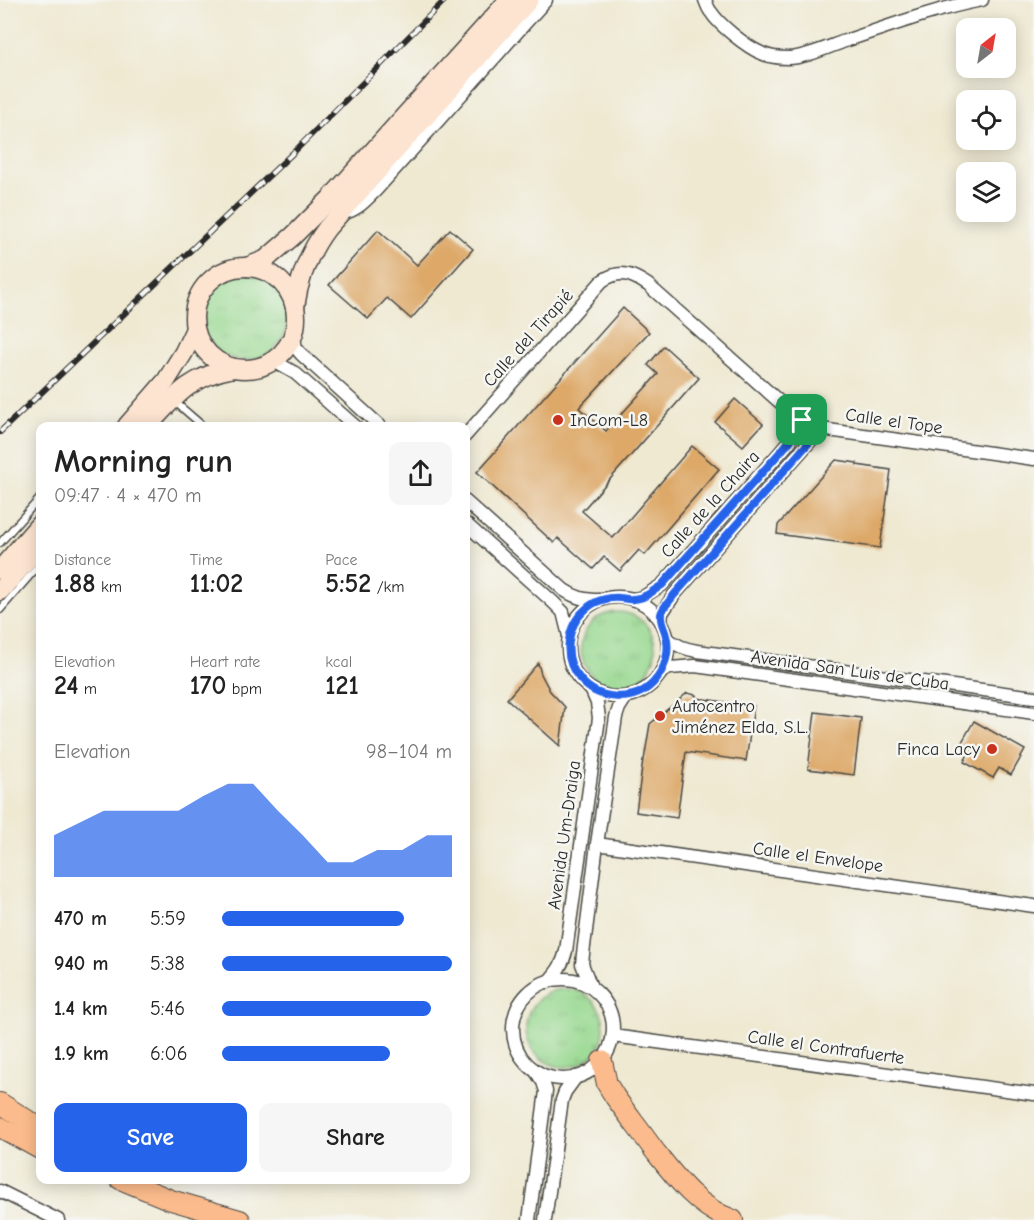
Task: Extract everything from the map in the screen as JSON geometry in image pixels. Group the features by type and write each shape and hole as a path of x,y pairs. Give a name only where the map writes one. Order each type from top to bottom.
{"main road":[{"path":"602,1061 607,1084 615,1097 678,1181 704,1204 733,1220"},
{"path":"0,1103 36,1126"},
{"path":"0,1116 36,1137"},
{"path":"0,1127 36,1147"},
{"path":"132,1184 182,1204 240,1220"}],"street":[{"path":"247,267 265,260 279,249 330,199 509,0"},
{"path":"295,307 298,288 309,256 318,239 529,0"},
{"path":"337,215 351,212 377,189 546,0"},
{"path":"705,0 710,12 740,40 760,53 772,57 789,58 796,58 934,11 982,0"},
{"path":"152,422 172,399 194,381 219,371 259,367 271,362 288,345 293,334 295,307 283,284 260,269 234,268 221,272 201,290 196,302 193,316 200,343 220,363 234,368"},
{"name":"Calle el Tope","path":"623,274 630,274 648,285 792,413 821,429 1034,459"},
{"name":"Calle del Tirapié","path":"470,430 602,281 623,274"},
{"path":"130,422 166,381 181,358 195,329"},
{"path":"293,334 296,348 301,354 376,422"},
{"path":"271,362 295,373 350,422"},
{"name":"Calle de la Chaira","path":"633,599 643,597 662,585 790,441 802,420"},
{"name":"Calle de la Chaira","path":"661,621 662,613 674,595 821,429"},
{"path":"470,505 564,590 575,597 586,600 616,597 633,599 649,608 661,621 667,638 668,650 662,672 652,684 626,697 608,696 591,690 572,666 568,651 569,636 563,612 470,528"},
{"path":"0,570 36,529"},
{"path":"0,591 36,550"},
{"path":"569,636 575,621 586,608 600,600"},
{"name":"Avenida San Luis de Cuba","path":"667,638 674,645 697,651 1034,698"},
{"name":"Avenida San Luis de Cuba","path":"662,672 670,668 695,666 1034,713"},
{"name":"Avenida Um-Draiga","path":"548,982 561,966 566,951 599,718 597,703 591,690"},
{"name":"Avenida Um-Draiga","path":"591,987 582,964 616,717 626,697"},
{"name":"Calle el Envelope","path":"597,844 1034,906"},
{"path":"529,1220 546,1091 543,1082 520,1053 516,1043 514,1021 522,1001 538,986 559,979 581,982 591,987 609,1009 613,1022 610,1047 602,1061 590,1071 576,1077 552,1077 534,1069"},
{"name":"Calle el Contrafuerte","path":"613,1036 1034,1094"},
{"path":"545,1220 562,1100 576,1077"},
{"path":"0,1191 58,1220"}],"lane":[{"path":"166,419 172,399 199,422"},
{"path":"0,543 36,502"},
{"path":"0,610 36,569"}],"green space":[{"path":"245,274 262,277 276,286 285,300 288,317 285,334 276,348 262,357 245,360 228,357 214,348 205,334 202,317 205,300 214,286 228,277"},
{"path":"618,612 639,618 649,628 655,649 649,670 639,680 618,686 597,680 587,670 581,649 587,628 597,618"},
{"path":"565,989 580,992 592,1001 601,1013 604,1028 601,1043 592,1055 580,1064 565,1067 550,1064 538,1055 529,1043 526,1028 529,1013 538,1001 550,992"}],"building":[{"path":"450,229 473,249 411,319 387,298 368,319 329,285 378,230 417,265"},
{"name":"InCom-L8","path":"623,308 649,332 579,408 606,431 658,374 648,365 664,346 699,378 582,511 613,538 692,446 719,469 645,555 639,550 620,571 604,557 593,569 558,538 554,543 477,472"},
{"path":"735,399 763,424 743,446 715,422"},
{"path":"836,460 891,470 880,548 777,534 778,525"},
{"path":"538,663 550,691 565,707 560,746 507,699"},
{"path":"687,693 696,695 696,698 754,706 746,761 686,752 677,818 636,812 650,724"},
{"path":"815,712 861,718 854,775 808,769"},
{"name":"Finca Lacy","path":"974,721 1025,750 1011,775 999,768 993,778 964,762 968,754 958,749"}],"railway":[{"path":"0,432 296,150 445,0"}],"place":[{"name":"InCom-L8","path":"558,420"},
{"name":"Autocentro Jiménez Elda, S.L.","path":"660,716"},
{"name":"Finca Lacy","path":"992,749"}],"route":[{"path":"802,420 821,429 667,604 661,621 665,629 668,650 662,672 652,684 626,697 608,696 591,690 572,666 568,651 569,636 575,621 586,608 600,600 616,597 633,599 643,597 662,585 790,441 802,420"}]}
